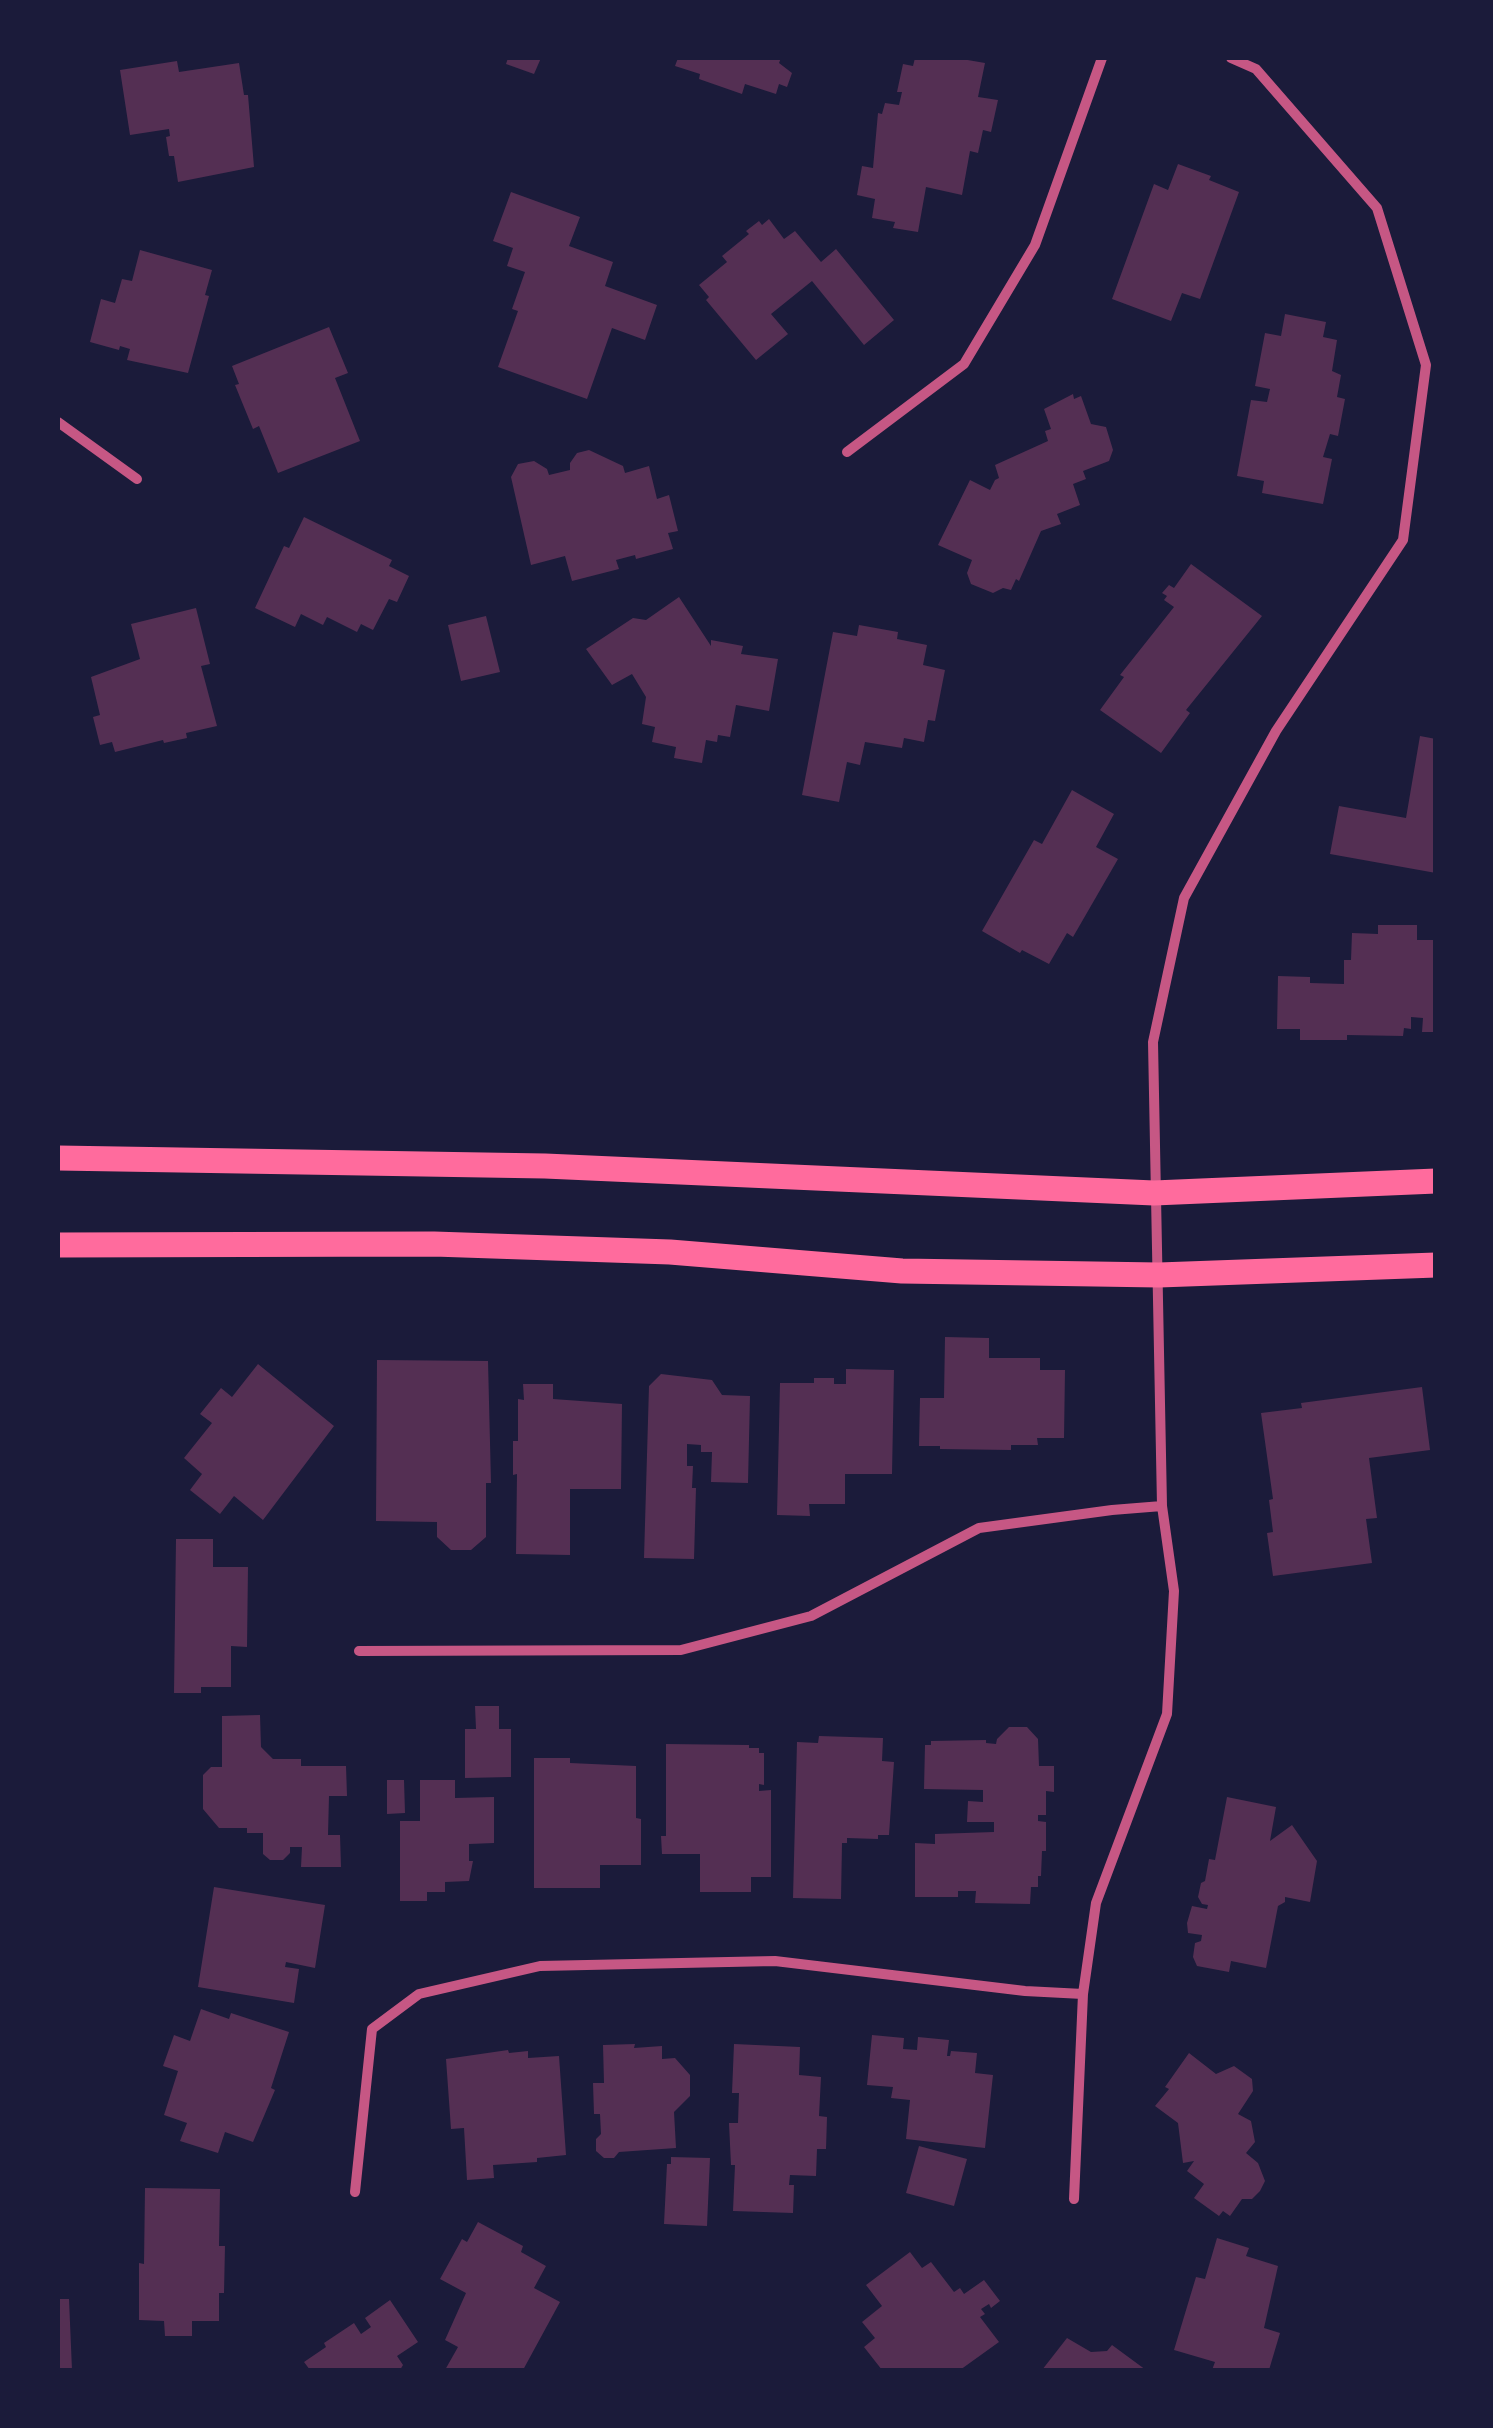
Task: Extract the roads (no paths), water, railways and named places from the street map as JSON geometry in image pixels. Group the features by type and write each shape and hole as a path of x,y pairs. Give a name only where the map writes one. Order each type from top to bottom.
{"main road":[{"path":"58,1158 545,1166 1154,1193 1436,1181"},
{"path":"58,1245 454,1245 670,1252 902,1271 1158,1275 1436,1265"}],"street":[{"path":"846,452 964,364 1035,245 1102,58"},
{"path":"1074,2199 1083,1994 1096,1903 1167,1714 1174,1591 1162,1506 1153,1042 1184,898 1276,731 1403,540 1426,365 1377,208 1256,69 1231,58"},
{"path":"58,422 137,479"},
{"path":"359,1650 681,1650 810,1616 979,1528 1162,1506"},
{"path":"355,2192 372,2028 419,1994 540,1966 775,1961 1025,1992 1083,1994"}]}
